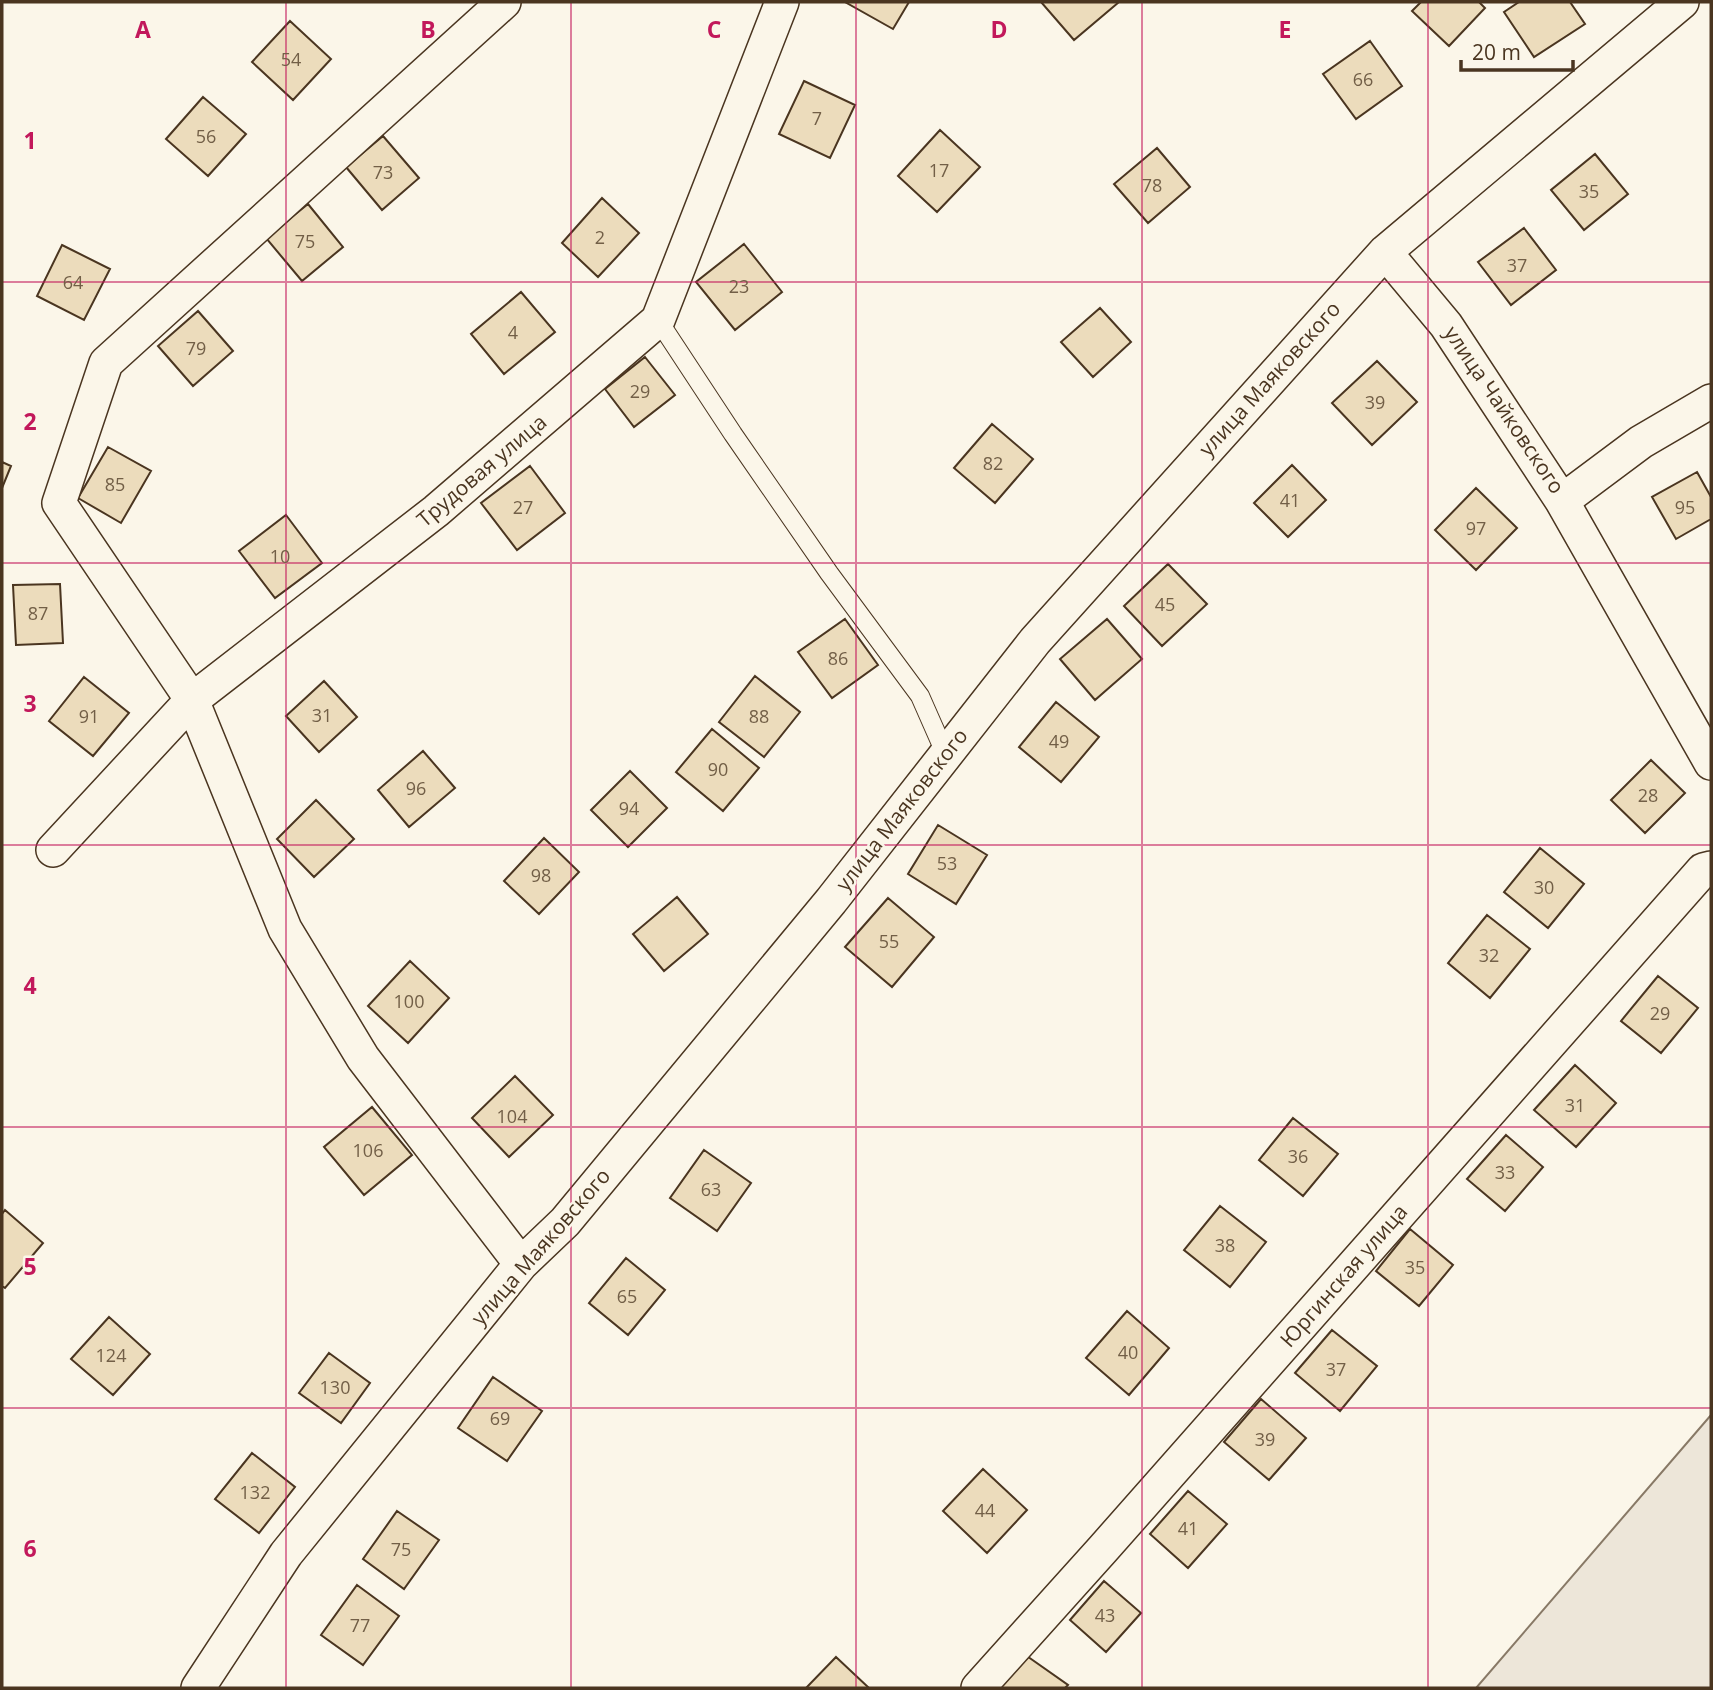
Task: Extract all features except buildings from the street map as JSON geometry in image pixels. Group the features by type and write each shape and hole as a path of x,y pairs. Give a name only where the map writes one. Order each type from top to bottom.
{"street":[{"path":"503,2 106,363 59,503 192,700 285,929 363,1058 522,1264"},
{"name":"Трудовая улица","path":"53,850 192,700 436,512 658,320 782,2"},
{"name":"улица Маяковского","path":"198,1688 286,1554 522,1264 565,1222 831,901 1035,641 1385,251 1682,2"},
{"name":"улица Чайковского","path":"1385,251 1446,325 1562,501 1641,442 1711,401"},
{"path":"1562,501 1711,763"},
{"name":"Юргинская улица","path":"978,1688 1703,870 1711,868"}],"lane":[{"path":"658,320 822,563 920,696 946,754"}],"shaded area":[{"path":"1711,1415 1711,1688 1476,1688"}]}
